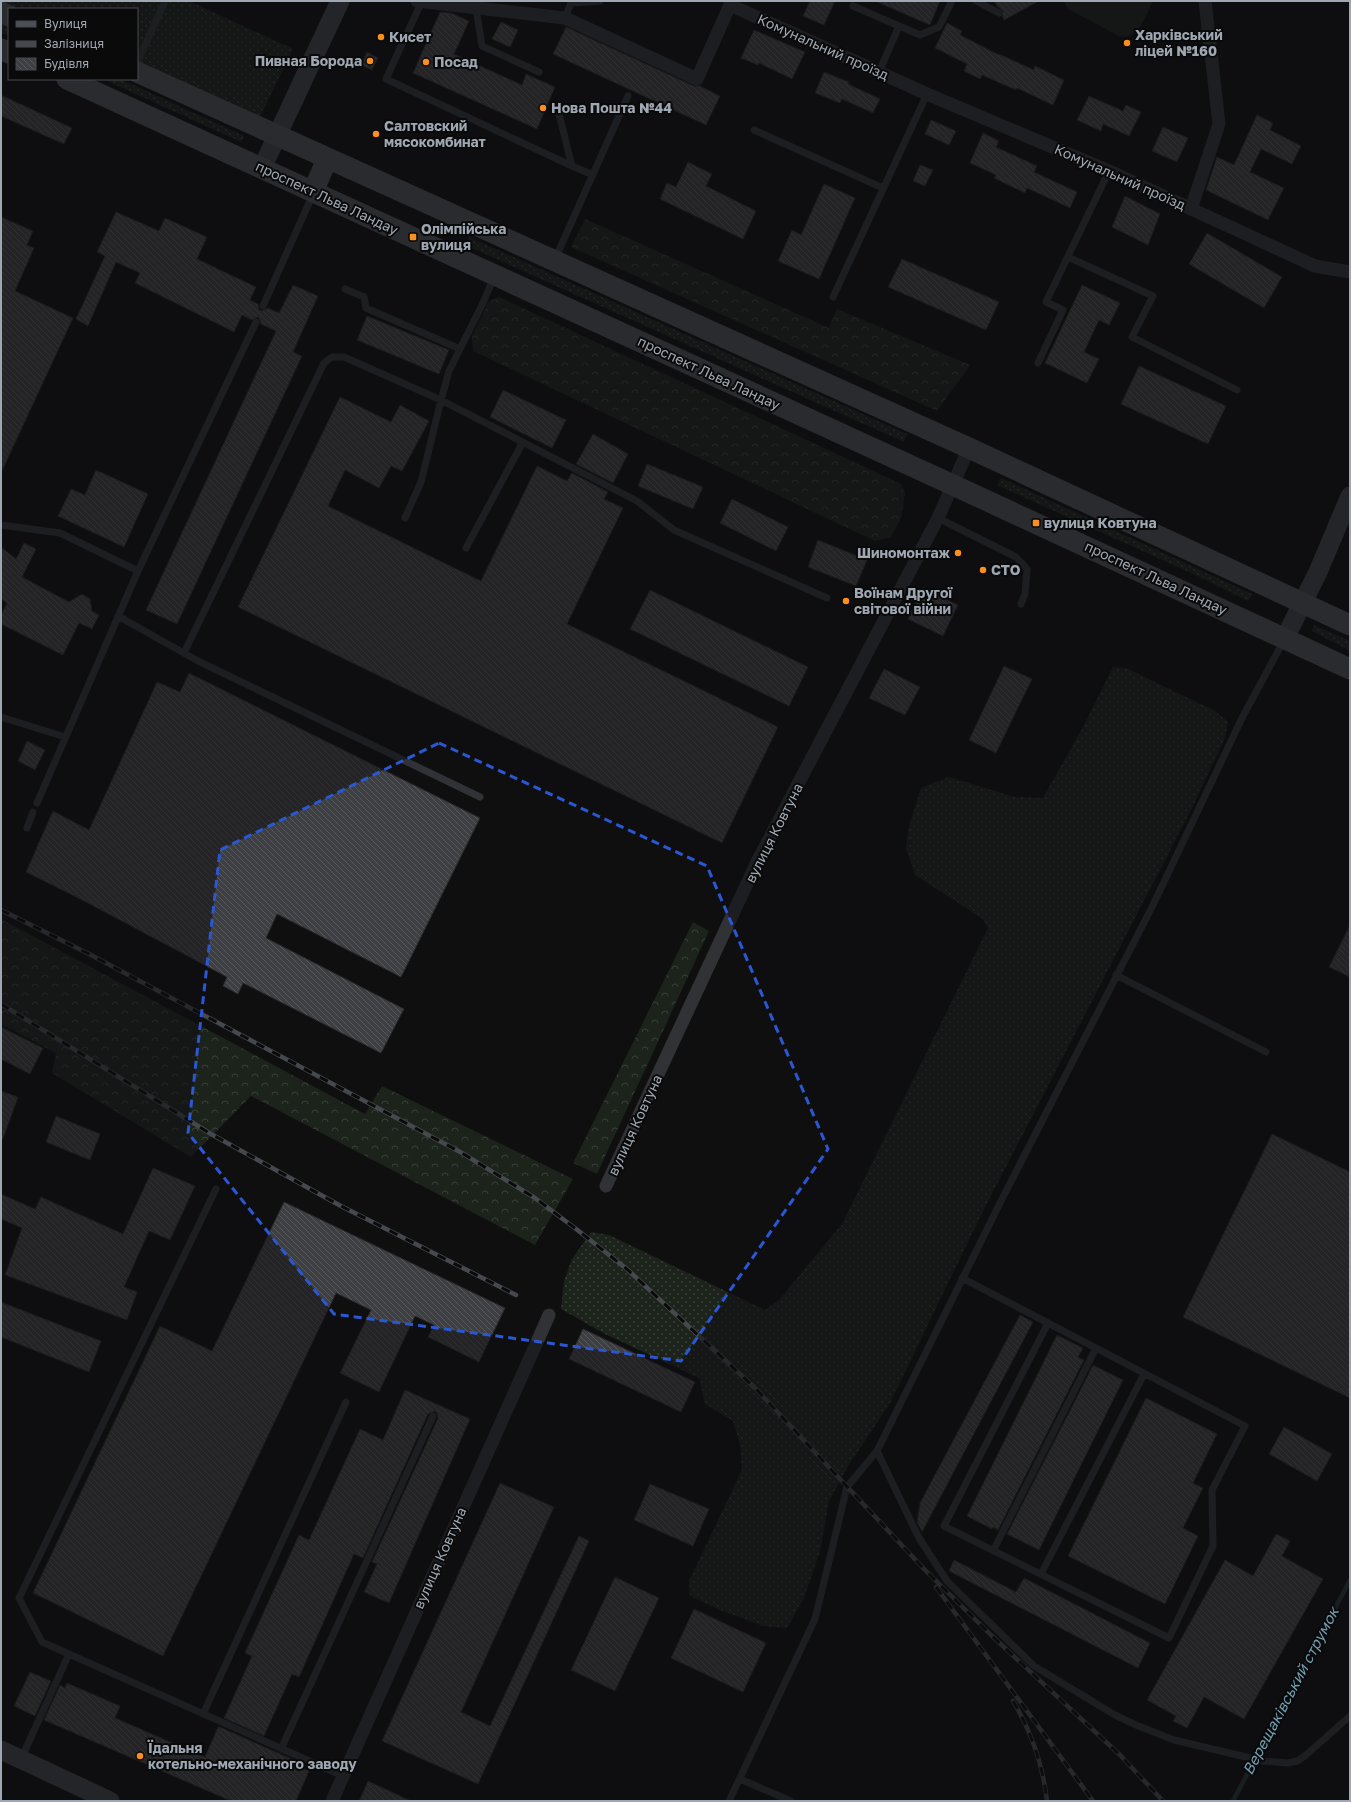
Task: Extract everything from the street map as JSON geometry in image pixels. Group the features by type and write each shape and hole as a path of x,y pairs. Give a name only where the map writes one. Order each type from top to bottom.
{"main road":[{"path":"138,72 969,448 1350,625"},
{"name":"проспект Льва Ландау","path":"69,80 953,485 1350,669"},
{"path":"313,192 327,159"}],"street":[{"path":"262,168 276,135 340,1"},
{"path":"1192,208 1219,124 1205,1"},
{"name":"Комунальний проїзд","path":"420,2 565,18 697,79 731,3 927,94 1109,171 1315,266 1350,272"},
{"name":"вулиця Ковтуна","path":"606,1186 758,860 938,518 969,448"},
{"path":"1285,638 1303,603 1350,496"},
{"name":"вулиця Ковтуна","path":"332,1801 549,1315"},
{"path":"1,1750 101,1799"}],"lane":[{"path":"138,61 165,1"},
{"path":"565,18 571,3 600,1"},
{"path":"853,6 920,35 940,28 952,1"},
{"path":"976,1 999,13"},
{"path":"420,2 386,79 593,175"},
{"path":"476,8 482,46 539,72"},
{"path":"879,72 899,26"},
{"path":"833,297 927,94"},
{"path":"554,261 628,96"},
{"path":"559,114 572,166"},
{"path":"754,130 883,188"},
{"path":"1038,363 1063,310 1046,302 1109,171"},
{"path":"263,306 313,192"},
{"path":"1068,258 1153,296 1132,337 1237,390"},
{"path":"405,518 421,482 449,371 495,275"},
{"path":"345,289 364,297 366,308 460,349"},
{"path":"37,803 138,570 256,322"},
{"path":"184,653 324,363 332,357 344,357 441,400 638,501 674,530 827,598"},
{"path":"466,548 523,442"},
{"path":"938,518 1016,557 1027,570 1025,594 1022,604"},
{"path":"1,525 60,534 138,570"},
{"path":"118,616 184,653 480,797"},
{"path":"729,1801 815,1619 846,1487 877,1451 962,1278 1116,975 1242,718 1285,638"},
{"path":"1,717 65,737"},
{"path":"26,828 33,812"},
{"path":"1116,975 1266,1052"},
{"path":"216,1189 19,1598 42,1642 342,1776"},
{"path":"962,1278 1245,1426 1212,1490 1213,1546 1169,1638 944,1526 1048,1323"},
{"path":"994,1551 1096,1348"},
{"path":"1041,1574 1144,1374"},
{"path":"203,1714 346,1402"},
{"path":"281,1749 432,1416"},
{"path":"877,1451 919,1538 947,1581 1034,1666 1115,1715 1174,1740 1262,1761 1288,1763 1297,1761 1306,1755 1350,1716"},
{"path":"21,1760 69,1654"},
{"path":"740,1779 791,1801"}],"highlighted area":[{"path":"439,743 707,866 828,1149 681,1361 334,1314 188,1133 220,850"}],"green space":[{"path":"1,1 189,1 293,49 259,119 138,64 138,8 13,8 1,3"},
{"path":"1064,1 1153,1 1137,30 1128,36 1121,37 1068,9"},
{"path":"1,24 8,28 8,36 1,33"},
{"path":"105,80 122,80 244,136 241,142"},
{"path":"585,219 829,328 837,309 970,365 937,411 571,247"},
{"path":"469,237 907,434 904,442 465,245"},
{"path":"499,297 901,484 905,493 901,518 891,537 875,541 473,351 472,336 489,301"},
{"path":"1001,478 1252,594 1248,601 1200,577 997,485"},
{"path":"1314,625 1350,641 1350,651 1312,631"},
{"path":"1113,667 1126,668 1215,711 1228,722 1225,738 1192,808 982,1213 890,1403 848,1466 829,1501 820,1551 804,1598 787,1628 763,1626 720,1610 690,1596 689,1581 742,1470 740,1444 733,1421 705,1404 699,1378 605,1334 561,1309 564,1281 572,1259 591,1232 609,1235 765,1310 779,1300 842,1224 988,928 983,919 915,875 906,848 909,826 921,788 949,777 1014,797 1043,798 1083,727"},
{"path":"1,919 365,1114 382,1086 573,1179 535,1245 251,1096 191,1157 52,1073 56,1053 1,1024"},
{"path":"693,922 709,931 597,1174 573,1163"}],"building":[{"path":"810,1 835,1 824,25 803,16"},
{"path":"875,1 940,1 930,25"},
{"path":"994,1 1039,1 1004,20 1002,16 1003,11"},
{"path":"440,12 451,13 469,21 454,54 522,85 526,74 555,87 537,129 413,73"},
{"path":"501,22 518,30 510,47 492,39"},
{"path":"947,23 962,31 960,35 999,55 1034,70 1035,66 1064,80 1053,105 1017,88 1016,90 982,75 980,79 964,71 967,64 935,48"},
{"path":"566,27 694,86 700,86 720,96 706,125 553,54"},
{"path":"754,30 805,52 792,79 759,63 758,65 741,58"},
{"name":"Пивная Борода","path":"367,52 378,58 372,70 361,65"},
{"path":"824,72 849,82 848,84 880,99 873,113 842,99 840,103 815,93"},
{"path":"1,95 72,128 64,144 1,116"},
{"path":"1089,96 1123,111 1126,105 1141,112 1129,136 1103,124 1101,131 1077,120"},
{"path":"1257,115 1273,123 1270,130 1301,146 1292,164 1261,149 1250,172 1284,188 1268,220 1206,190 1217,157 1234,165"},
{"path":"931,120 956,131 949,145 925,134"},
{"path":"1163,127 1188,138 1177,162 1152,151"},
{"path":"983,133 999,141 996,147 1037,166 1034,172 1077,192 1070,208 1027,188 1025,193 994,178 996,175 970,163"},
{"path":"688,162 712,174 706,186 756,211 743,239 660,199 667,183 676,187"},
{"path":"920,165 933,170 925,186 913,181"},
{"path":"824,184 855,198 819,279 778,261 792,230 801,235"},
{"path":"1125,196 1160,214 1148,245 1112,227"},
{"path":"116,212 159,231 165,218 207,237 197,259 256,287 250,300 258,304 261,311 268,308 279,313 293,285 318,296 293,352 302,356 177,624 146,610 276,331 261,324 258,317 252,320 242,315 234,332 135,283 140,273 116,262 88,326 76,319 105,256 97,252"},
{"path":"1,217 33,231 27,245 34,248 15,291 73,318 1,473"},
{"path":"1207,233 1282,277 1264,308 1189,264"},
{"path":"902,259 999,302 986,330 888,287"},
{"path":"1082,285 1120,303 1109,325 1099,320 1084,352 1099,359 1087,383 1045,363"},
{"path":"367,316 449,350 439,374 357,340"},
{"path":"1139,366 1226,406 1208,444 1121,404"},
{"path":"503,390 566,420 552,448 490,417"},
{"path":"340,397 391,422 400,405 429,421 402,471 391,466 379,488 345,470 328,506 481,581 537,466 567,481 572,473 608,492 604,499 623,508 567,624 778,727 722,843 238,607"},
{"path":"593,434 628,454 613,483 576,464"},
{"path":"647,464 703,487 693,509 638,486"},
{"path":"96,470 148,494 124,547 58,516 71,489 85,495"},
{"path":"732,499 788,527 776,551 720,523"},
{"path":"818,540 867,560 856,586 808,567"},
{"path":"24,543 36,549 22,577 69,602 82,594 90,599 92,611 99,615 92,629 79,623 63,655 1,624 1,615 7,603 1,599 1,547 16,559"},
{"path":"923,588 958,605 943,636 908,619"},
{"path":"650,590 808,667 789,706 630,629"},
{"path":"1004,666 1032,679 996,753 969,740"},
{"path":"884,669 920,687 905,715 869,698"},
{"path":"189,673 480,818 401,977 277,914 266,938 404,1009 381,1053 243,983 238,994 223,986 227,977 26,872 53,811 89,830 157,682 180,692"},
{"path":"27,741 45,750 35,770 18,761"},
{"path":"1350,925 1350,977 1329,967"},
{"path":"1,1027 43,1048 30,1074 1,1059"},
{"path":"1,1091 18,1097 3,1139 1,1139"},
{"path":"56,1116 100,1134 90,1160 46,1142"},
{"path":"1272,1134 1350,1172 1350,1398 1183,1317"},
{"path":"153,1168 195,1186 170,1240 149,1231 124,1287 137,1292 127,1320 5,1275 22,1228 1,1219 1,1194 35,1209 41,1197 123,1234"},
{"path":"284,1202 505,1308 479,1362 428,1337 434,1325 415,1316 379,1392 340,1373 371,1310 336,1293 163,1656 33,1593 160,1326 212,1351"},
{"path":"1,1302 101,1341 89,1372 1,1337"},
{"path":"1020,1315 1033,1322 922,1532 917,1522 920,1503"},
{"path":"583,1329 695,1382 681,1412 569,1359"},
{"path":"1057,1335 1083,1348 1078,1357 1084,1360 998,1530 993,1527 992,1529 967,1516"},
{"path":"1093,1365 1123,1380 1039,1550 1007,1534"},
{"path":"405,1390 470,1419 389,1603 364,1592 377,1564 372,1562 438,1418 435,1411 428,1414 363,1558 354,1554 299,1677 292,1674 264,1736 224,1718 252,1656 245,1653 299,1535 309,1540 360,1429 383,1440"},
{"path":"1146,1398 1217,1434 1193,1483 1203,1488 1183,1528 1198,1536 1165,1604 1068,1556"},
{"path":"1284,1427 1332,1454 1317,1481 1269,1454"},
{"path":"500,1483 554,1507 461,1712 490,1726 579,1536 589,1541 478,1784 382,1741"},
{"path":"650,1484 709,1509 693,1546 634,1520"},
{"path":"1276,1534 1290,1541 1282,1556 1323,1579 1244,1719 1204,1697 1187,1728 1173,1721 1176,1716 1147,1700 1225,1560 1253,1576"},
{"path":"954,1560 1016,1592 1024,1578 1150,1643 1138,1668 949,1571"},
{"path":"615,1577 659,1598 615,1691 571,1670"},
{"path":"694,1609 766,1643 743,1692 671,1658"},
{"path":"30,1672 51,1681 35,1716 14,1706"},
{"path":"67,1683 120,1706 115,1718 205,1757 218,1727 220,1727 296,1761 295,1765 309,1771 296,1801 231,1801 44,1720 60,1685 65,1688"},
{"path":"368,1781 411,1801 359,1801"}],"waterway":[{"name":"Верещаківський струмок","path":"1233,1801 1350,1580"}],"railway":[{"path":"1,910 91,955 462,1153 535,1198 580,1232 628,1270 755,1388 924,1569 991,1635 1120,1755 1163,1801"},
{"path":"1,1004 211,1134 339,1205 516,1295"},
{"path":"936,1587 1093,1801"},
{"path":"1013,1701 1031,1737 1043,1775 1047,1801"}],"place":[{"name":"Кисет","path":"381,37"},
{"name":"Харківський ліцей №160","path":"1127,43"},
{"name":"Пивная Борода","path":"370,61"},
{"name":"Посад","path":"426,62"},
{"name":"Нова Пошта №44","path":"543,108"},
{"name":"Салтовский мясокомбинат","path":"376,134"},
{"name":"Олімпійська вулиця","path":"413,237"},
{"name":"вулиця Ковтуна","path":"1036,523"},
{"name":"Шиномонтаж","path":"958,553"},
{"name":"СТО","path":"983,570"},
{"name":"Воїнам Другої світової війни","path":"846,601"},
{"name":"Їдальня котельно-механічного заводу","path":"140,1756"}]}
